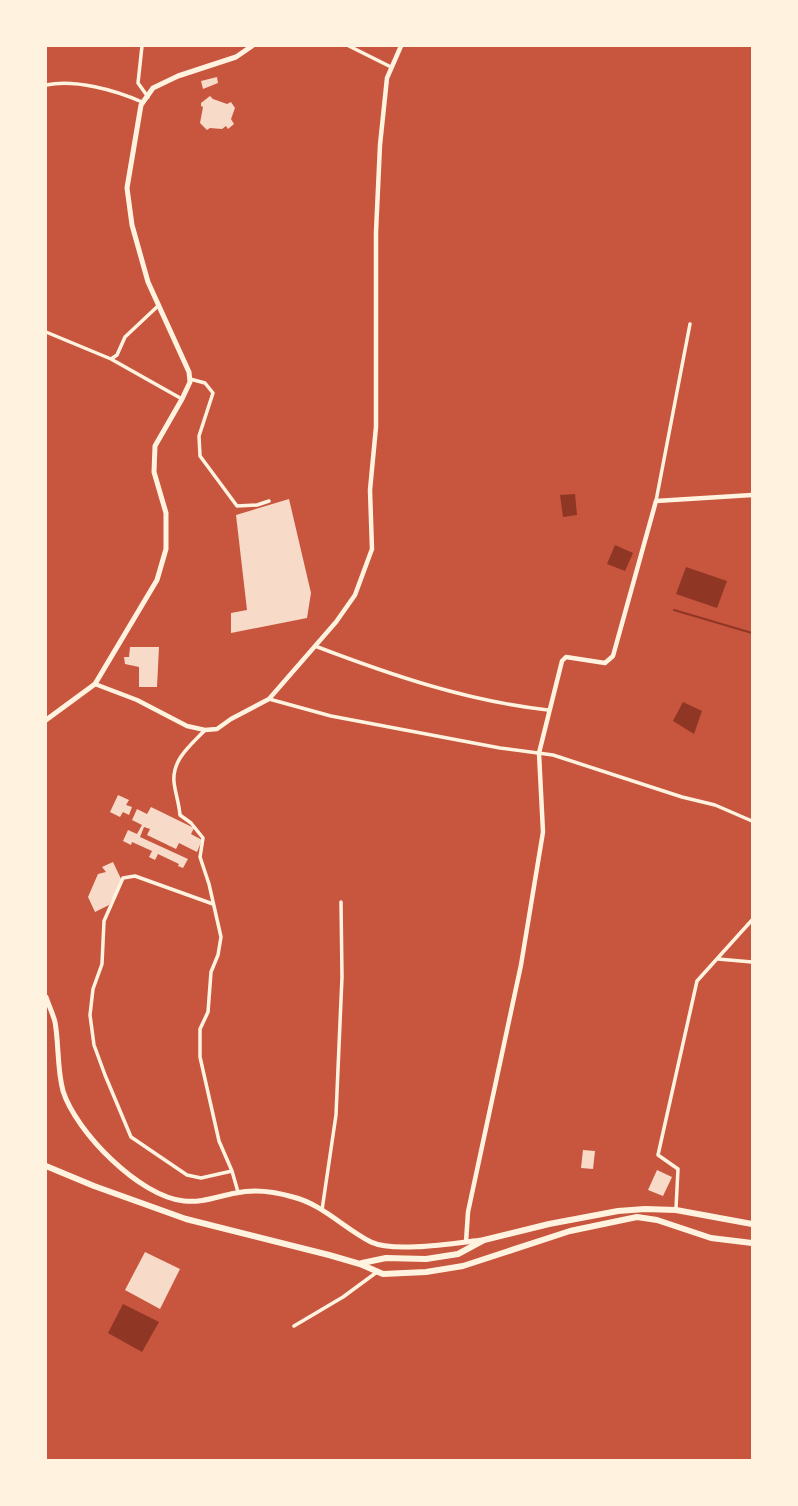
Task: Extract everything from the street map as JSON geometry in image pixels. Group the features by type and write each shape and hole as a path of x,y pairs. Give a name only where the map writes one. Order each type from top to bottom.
{"highway":[{"path":"46,1166 186,1219 360,1264 383,1274 426,1272 463,1266 570,1231 637,1217 657,1220 711,1238 752,1243"},
{"path":"360,1264 386,1258 426,1259 458,1254 484,1240 549,1224 645,1209 676,1210 752,1224"}],"main road":[{"path":"46,720 95,684 157,580 166,549 166,513 154,472 155,446 182,399 190,379 188,365 148,282 132,225 127,188 142,102 153,88 178,76 236,57 252,46"},
{"path":"46,998 54,1021 63,1090 74,1115 97,1144 137,1181 159,1194 180,1201 200,1202 238,1192 277,1193 303,1199 374,1244 408,1246 484,1240"}],"street":[{"path":"142,46 138,83 148,97"},
{"path":"348,46 391,67"},
{"path":"95,684 137,700 187,726 205,730 216,729 269,699 347,608 366,570 372,549 369,490 376,427 376,232 383,113 391,67 401,46"},
{"path":"46,85 77,85 113,91 142,102"},
{"path":"111,359 117,355 125,337 159,305"},
{"path":"466,1242 468,1212 521,965 543,832 539,752 548,710 562,661 566,657 605,663 613,656 656,501 690,324"},
{"path":"46,332 111,359 182,399"},
{"path":"190,379 205,383 213,393 199,436 200,456 237,506 257,506 270,501"},
{"path":"656,501 752,495"},
{"path":"315,646 365,665 467,697 548,710"},
{"path":"269,699 331,716 500,748 553,755 715,805 752,821"},
{"path":"205,730 179,758 173,769 174,786 180,815 191,823 203,838 200,857 221,937 211,972 208,1012 200,1030 200,1057 219,1141 238,1192"},
{"path":"213,904 135,876 124,878 104,921 102,964 93,989 90,1015 93,1045 131,1137 187,1175 201,1178 232,1171"},
{"path":"322,1210 336,1115 342,977 341,902"},
{"path":"676,1210 678,1168 658,1155 697,981 752,920"},
{"path":"718,958 752,962"},
{"path":"294,1326 343,1297 378,1272"}],"shaded area":[{"path":"575,494 577,515 563,517 560,495"},
{"path":"615,545 633,553 625,571 607,564"},
{"path":"686,567 727,581 717,608 676,594"},
{"path":"683,702 702,711 694,734 673,721"},
{"path":"123,1304 159,1322 142,1352 108,1333"}],"building":[{"path":"217,77 218,83 203,89 201,81"},
{"path":"210,96 227,104 231,102 235,108 231,119 234,124 228,129 226,126 222,129 207,130 200,123 203,107 201,103"},
{"path":"289,499 311,593 307,618 231,633 231,613 247,610 236,515"},
{"path":"130,647 159,647 157,687 139,687 139,667 125,664 124,657 129,657"},
{"path":"118,795 129,800 126,805 132,807 129,815 123,812 120,817 110,812"},
{"path":"151,807 194,828 191,834 202,840 197,852 179,843 176,849 147,835 150,829 144,827 140,837 188,859 183,868 158,854 155,860 149,857 152,851 123,841 128,830 137,834 142,825 132,820 137,809 147,814"},
{"path":"113,862 122,881 109,905 95,912 88,897 98,874 106,872 102,867"},
{"path":"583,1150 595,1151 593,1169 581,1168"},
{"path":"657,1170 672,1177 663,1196 648,1190"},
{"path":"145,1252 180,1269 160,1309 125,1290"}],"waterway":[{"path":"674,610 752,633"}]}
